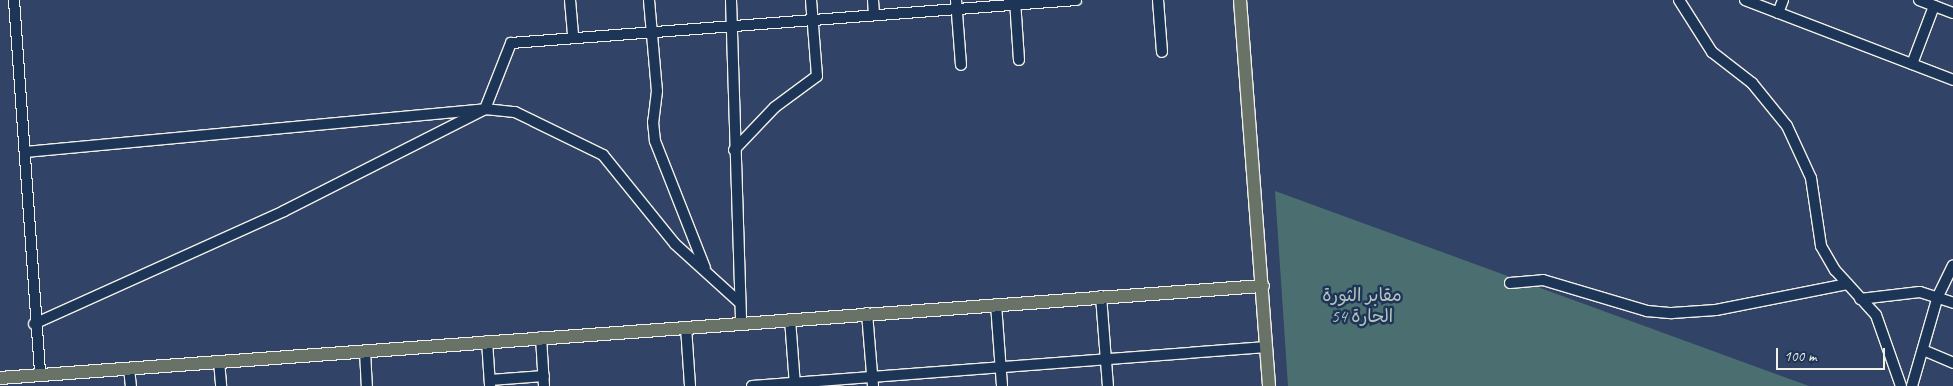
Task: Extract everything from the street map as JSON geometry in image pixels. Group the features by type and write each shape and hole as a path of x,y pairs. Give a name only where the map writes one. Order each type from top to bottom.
{"main road":[{"path":"1240,0 1263,286 1269,386"},
{"path":"0,378 26,381 40,374 1101,296 1263,286"}],"street":[{"path":"14,0 25,152 34,324 40,374"},
{"path":"570,0 573,38"},
{"path":"649,0 657,91 655,142 708,275"},
{"path":"731,0 734,150 741,323"},
{"path":"734,150 775,108 817,76 810,0"},
{"path":"873,0 874,14"},
{"path":"34,324 275,215 485,108 511,43 651,31 733,27 874,14 956,4 1076,0"},
{"path":"1158,0 1162,52"},
{"path":"1679,0 1712,52 1752,83 1787,126 1811,178 1822,246 1847,284 1876,315 1901,386"},
{"path":"1745,0 1953,80"},
{"path":"1778,13 1783,0"},
{"path":"1919,0 1953,13"},
{"path":"1015,2 1019,60"},
{"path":"956,4 961,65"},
{"path":"1912,64 1934,6"},
{"path":"25,152 485,108 515,112 603,155 645,210 708,275 739,302"},
{"path":"1912,386 1938,296 1953,265"},
{"path":"1510,283 1543,280 1646,311 1672,313 1716,310 1847,284"},
{"path":"1860,299 1920,292 1938,296 1953,303"},
{"path":"1101,296 1108,386"},
{"path":"996,304 1002,386"},
{"path":"867,313 872,382"},
{"path":"790,319 794,384"},
{"path":"686,327 690,386"},
{"path":"487,341 490,383 544,381 541,337"},
{"path":"752,386 872,382 1000,367 1267,347"},
{"path":"1923,350 1953,363"},
{"path":"365,351 367,386"},
{"path":"219,362 221,386"},
{"path":"129,368 130,386"}],"green space":[{"name":"مقابر الثورة الحارة 54","path":"1275,191 1809,386 1288,386"}]}
